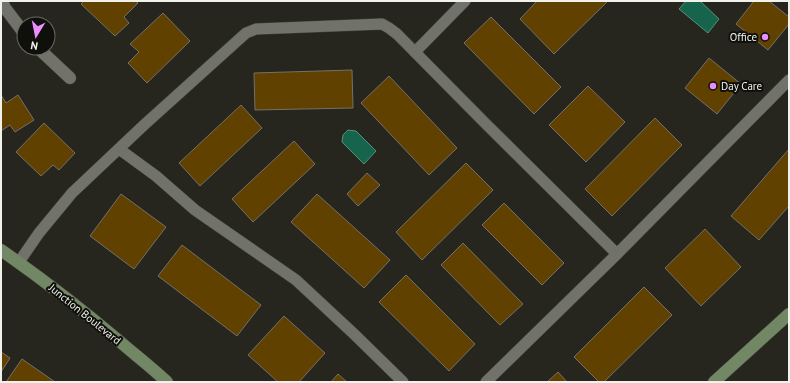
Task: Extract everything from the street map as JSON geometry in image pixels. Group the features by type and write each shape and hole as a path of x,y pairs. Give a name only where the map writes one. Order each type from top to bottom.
{"main road":[{"name":"Junction Boulevard","path":"1,250 91,317 167,382"},
{"path":"714,382 789,314"}],"street":[{"path":"2,1 5,8 16,22"},
{"path":"47,56 70,78"}],"lane":[{"path":"415,52 464,1"},
{"path":"19,262 39,233 72,193 246,33 256,29 382,24 393,31 415,52 617,254"},
{"path":"486,382 617,254 789,80"},
{"path":"119,149 156,176 195,210 296,280 403,382"}],"shaded area":[{"path":"686,1 700,1 719,19 708,33 679,9"},
{"path":"348,130 356,131 376,151 364,164 342,142 343,135"}],"building":[{"path":"84,1 135,1 138,3 124,17 129,23 115,36 81,4"},
{"path":"537,1 608,1 554,54 520,19"},
{"name":"Office","path":"754,1 769,1 789,17 789,24 768,50 736,24"},
{"path":"163,13 190,41 147,83 128,63 139,52 130,44"},
{"path":"491,17 561,87 534,114 464,43"},
{"name":"Day Care","path":"709,58 741,84 717,114 685,88"},
{"path":"352,70 353,108 255,110 254,73"},
{"path":"389,76 457,148 429,175 361,103"},
{"path":"588,86 625,122 586,162 549,125"},
{"path":"1,95 6,103 18,95 34,120 15,132 10,125 1,131"},
{"path":"241,105 262,128 200,186 179,163"},
{"path":"655,118 682,145 612,216 585,189"},
{"path":"44,123 75,153 59,170 53,165 41,176 16,152"},
{"path":"294,141 315,164 253,222 232,199"},
{"path":"789,149 789,206 759,240 731,216"},
{"path":"466,163 493,190 422,260 396,232"},
{"path":"367,173 380,185 358,206 347,194"},
{"path":"121,194 166,227 134,269 90,236"},
{"path":"317,194 390,260 364,288 291,222"},
{"path":"504,203 564,263 542,285 482,225"},
{"path":"705,229 741,267 701,306 665,268"},
{"path":"463,243 523,304 500,325 441,265"},
{"path":"182,245 261,305 237,336 158,276"},
{"path":"406,275 475,344 449,371 379,302"},
{"path":"644,287 672,315 604,382 599,382 574,357"},
{"path":"284,316 325,353 299,382 278,382 248,355"},
{"path":"1,352 10,358 1,372"},
{"path":"22,359 55,382 6,382"},
{"path":"558,372 567,382 547,382"},
{"path":"338,374 347,382 331,382"}],"place":[{"name":"Office","path":"765,37"},
{"name":"Day Care","path":"713,86"}]}
